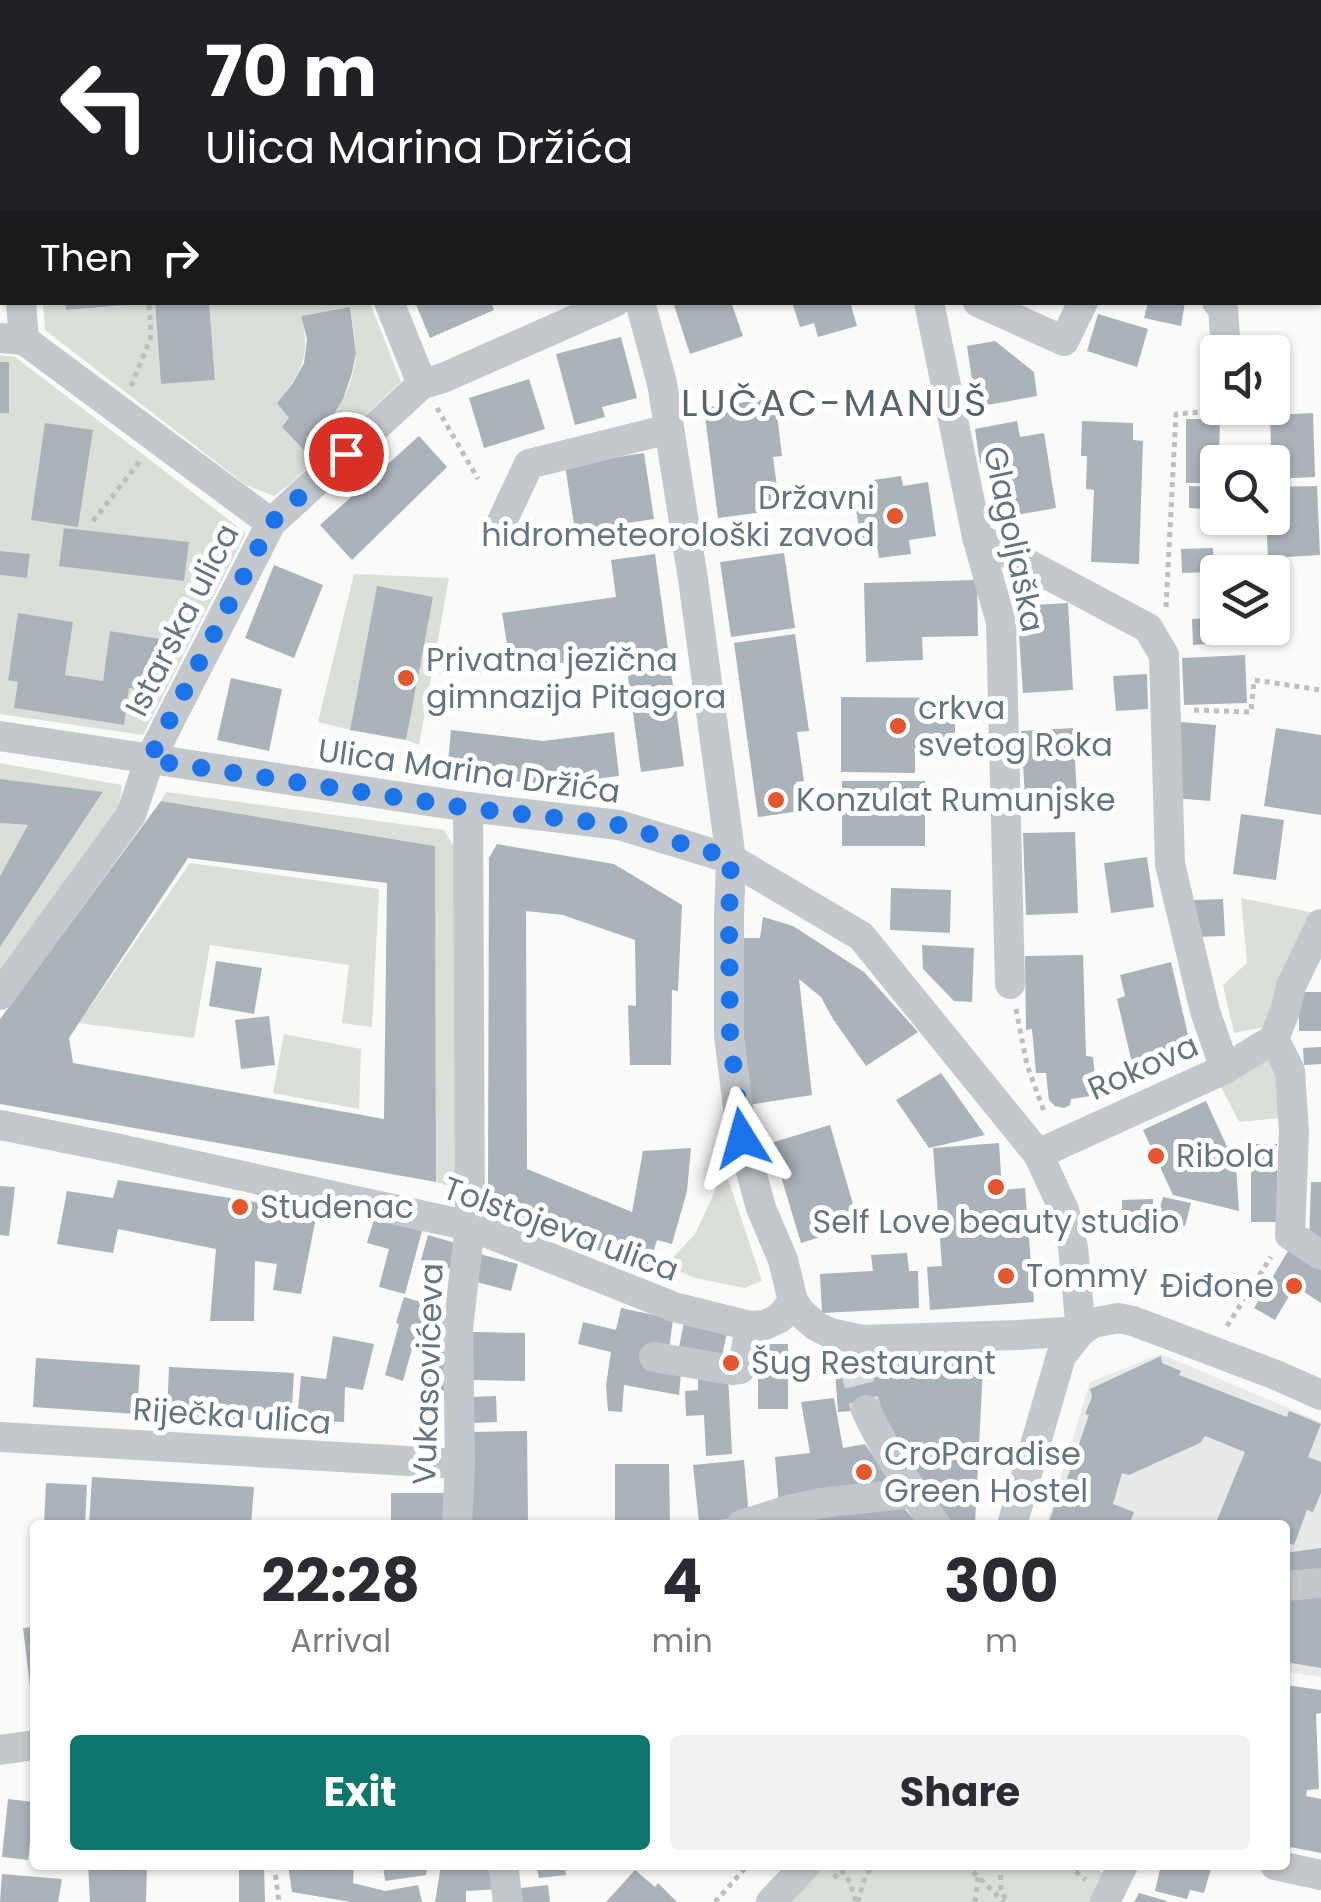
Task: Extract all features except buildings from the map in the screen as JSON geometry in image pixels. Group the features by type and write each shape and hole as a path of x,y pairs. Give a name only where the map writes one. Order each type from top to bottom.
{"street":[{"path":"20,305 12,339 120,412 271,523"},
{"path":"390,305 422,384"},
{"name":"Istarska ulica","path":"0,995 132,815 149,760 271,523 422,384 607,305"},
{"path":"641,305 670,429 731,858 730,1036 735,1087 750,1172 783,1260 793,1301 816,1326 851,1347 862,1340 1080,1331 1118,1318 1321,1395"},
{"name":"Glagoljaška","path":"931,305 977,536 1001,622 1010,984"},
{"path":"985,305 1064,341 1082,305"},
{"path":"1222,305 1225,335"},
{"path":"496,534 529,464 670,429"},
{"path":"977,536 1148,628 1164,654 1170,864 1204,1010 1225,1069"},
{"name":"Ulica Marina Držića","path":"0,736 468,808 619,825 731,858 861,936 1047,1149 1073,1246 1080,1331"},
{"name":"Vukasovićeva","path":"456,1520 460,1464 458,1328 470,1226 468,808"},
{"path":"1321,924 1291,986 1274,1038 1290,1071 1294,1132 1282,1245 1321,1254"},
{"name":"Rokova","path":"1047,1149 1225,1069 1274,1038"},
{"name":"Tolstojeva ulica","path":"0,1125 470,1226 674,1307 750,1326"},
{"path":"654,1357 740,1369 750,1326 780,1318 793,1301"},
{"path":"1013,1520 1054,1373 1080,1331"},
{"path":"866,1410 932,1520"},
{"name":"Riječka ulica","path":"0,1436 460,1464"},
{"path":"757,1520 821,1502 913,1493"},
{"path":"1290,1586 1321,1584"},
{"path":"0,1750 30,1746"},
{"path":"1290,1868 1321,1875"},
{"path":"504,1870 508,1902"},
{"path":"771,1902 801,1870"},
{"path":"1105,1902 1121,1870"}],"path":[{"path":"120,412 152,336 149,305"},
{"path":"422,384 478,479"},
{"path":"1164,654 1176,414 1200,412"},
{"path":"93,521 158,440"},
{"path":"1165,709 1251,712 1254,680 1321,690"},
{"path":"1010,984 1047,1149"},
{"path":"1228,1326 1282,1245"},
{"path":"275,1870 279,1902"},
{"path":"715,1902 744,1870"},
{"path":"841,1870 857,1902"},
{"path":"857,1902 869,1870"},
{"path":"971,1870 1005,1902"},
{"path":"1000,1870 1005,1902"},
{"path":"975,1902 978,1877"}],"shaded area":[{"path":"43,305 65,305 66,310 155,305 162,384 215,380 209,305 371,305 401,382 274,496 246,485 45,330","holes":["350,307 355,337 351,381 331,418 304,450 277,403 302,363 305,342 301,316"]},
{"path":"0,355 15,357 246,533 143,735 0,714 0,575 27,578 30,555 0,551 0,413 9,413 9,363 0,362","holes":["19,614 73,622 65,675 103,681 110,631 161,639 153,691 129,688 123,725 15,708 18,682 8,679"]},
{"path":"354,574 449,578 419,745 406,740 432,597 377,587 350,730 318,722"},
{"path":"0,763 122,785 118,812 0,975 0,947 103,793 0,779"},
{"path":"166,792 444,830 454,847 456,1188 436,1182 435,846 161,801"},
{"path":"0,823 28,825 0,876"},
{"path":"190,863 379,889 372,1027 342,1023 349,965 210,945 194,1038 79,1023"},
{"path":"1241,898 1315,913 1270,1026 1234,1033 1223,985 1247,963"},
{"path":"284,1034 361,1049 359,1109 273,1093"},
{"path":"1270,1054 1279,1074 1279,1118 1239,1122 1219,1083"},
{"path":"722,1161 762,1281 744,1288 695,1278 666,1265 695,1234 715,1191"},
{"path":"1161,1354 1321,1422 1321,1677 1290,1673 1290,1520 1048,1520 1090,1382"},
{"path":"821,1870 1099,1870 1108,1878 1092,1902 790,1902"}],"tunnel":[{"path":"852,1356 866,1410"}],"place":[{"name":"Državni hidrometeorološki zavod","path":"895,516"},
{"name":"Privatna jezična gimnazija Pitagora","path":"406,678"},
{"name":"crkva svetog Roka","path":"898,726"},
{"name":"Konzulat Rumunjske","path":"776,800"},
{"name":"Ribola","path":"1156,1156"},
{"name":"Self Love beauty studio","path":"996,1187"},
{"name":"Studenac","path":"240,1207"},
{"name":"Tommy","path":"1006,1276"},
{"name":"Điđone","path":"1294,1286"},
{"name":"Šug Restaurant","path":"731,1363"},
{"name":"CroParadise Green Hostel","path":"864,1472"}],"district":[{"name":"LUČAC-MANUŠ","path":"835,403"}],"route":[{"path":"346,454 271,523 149,760 468,808 619,825 731,858 730,1036 742,1138"}]}
